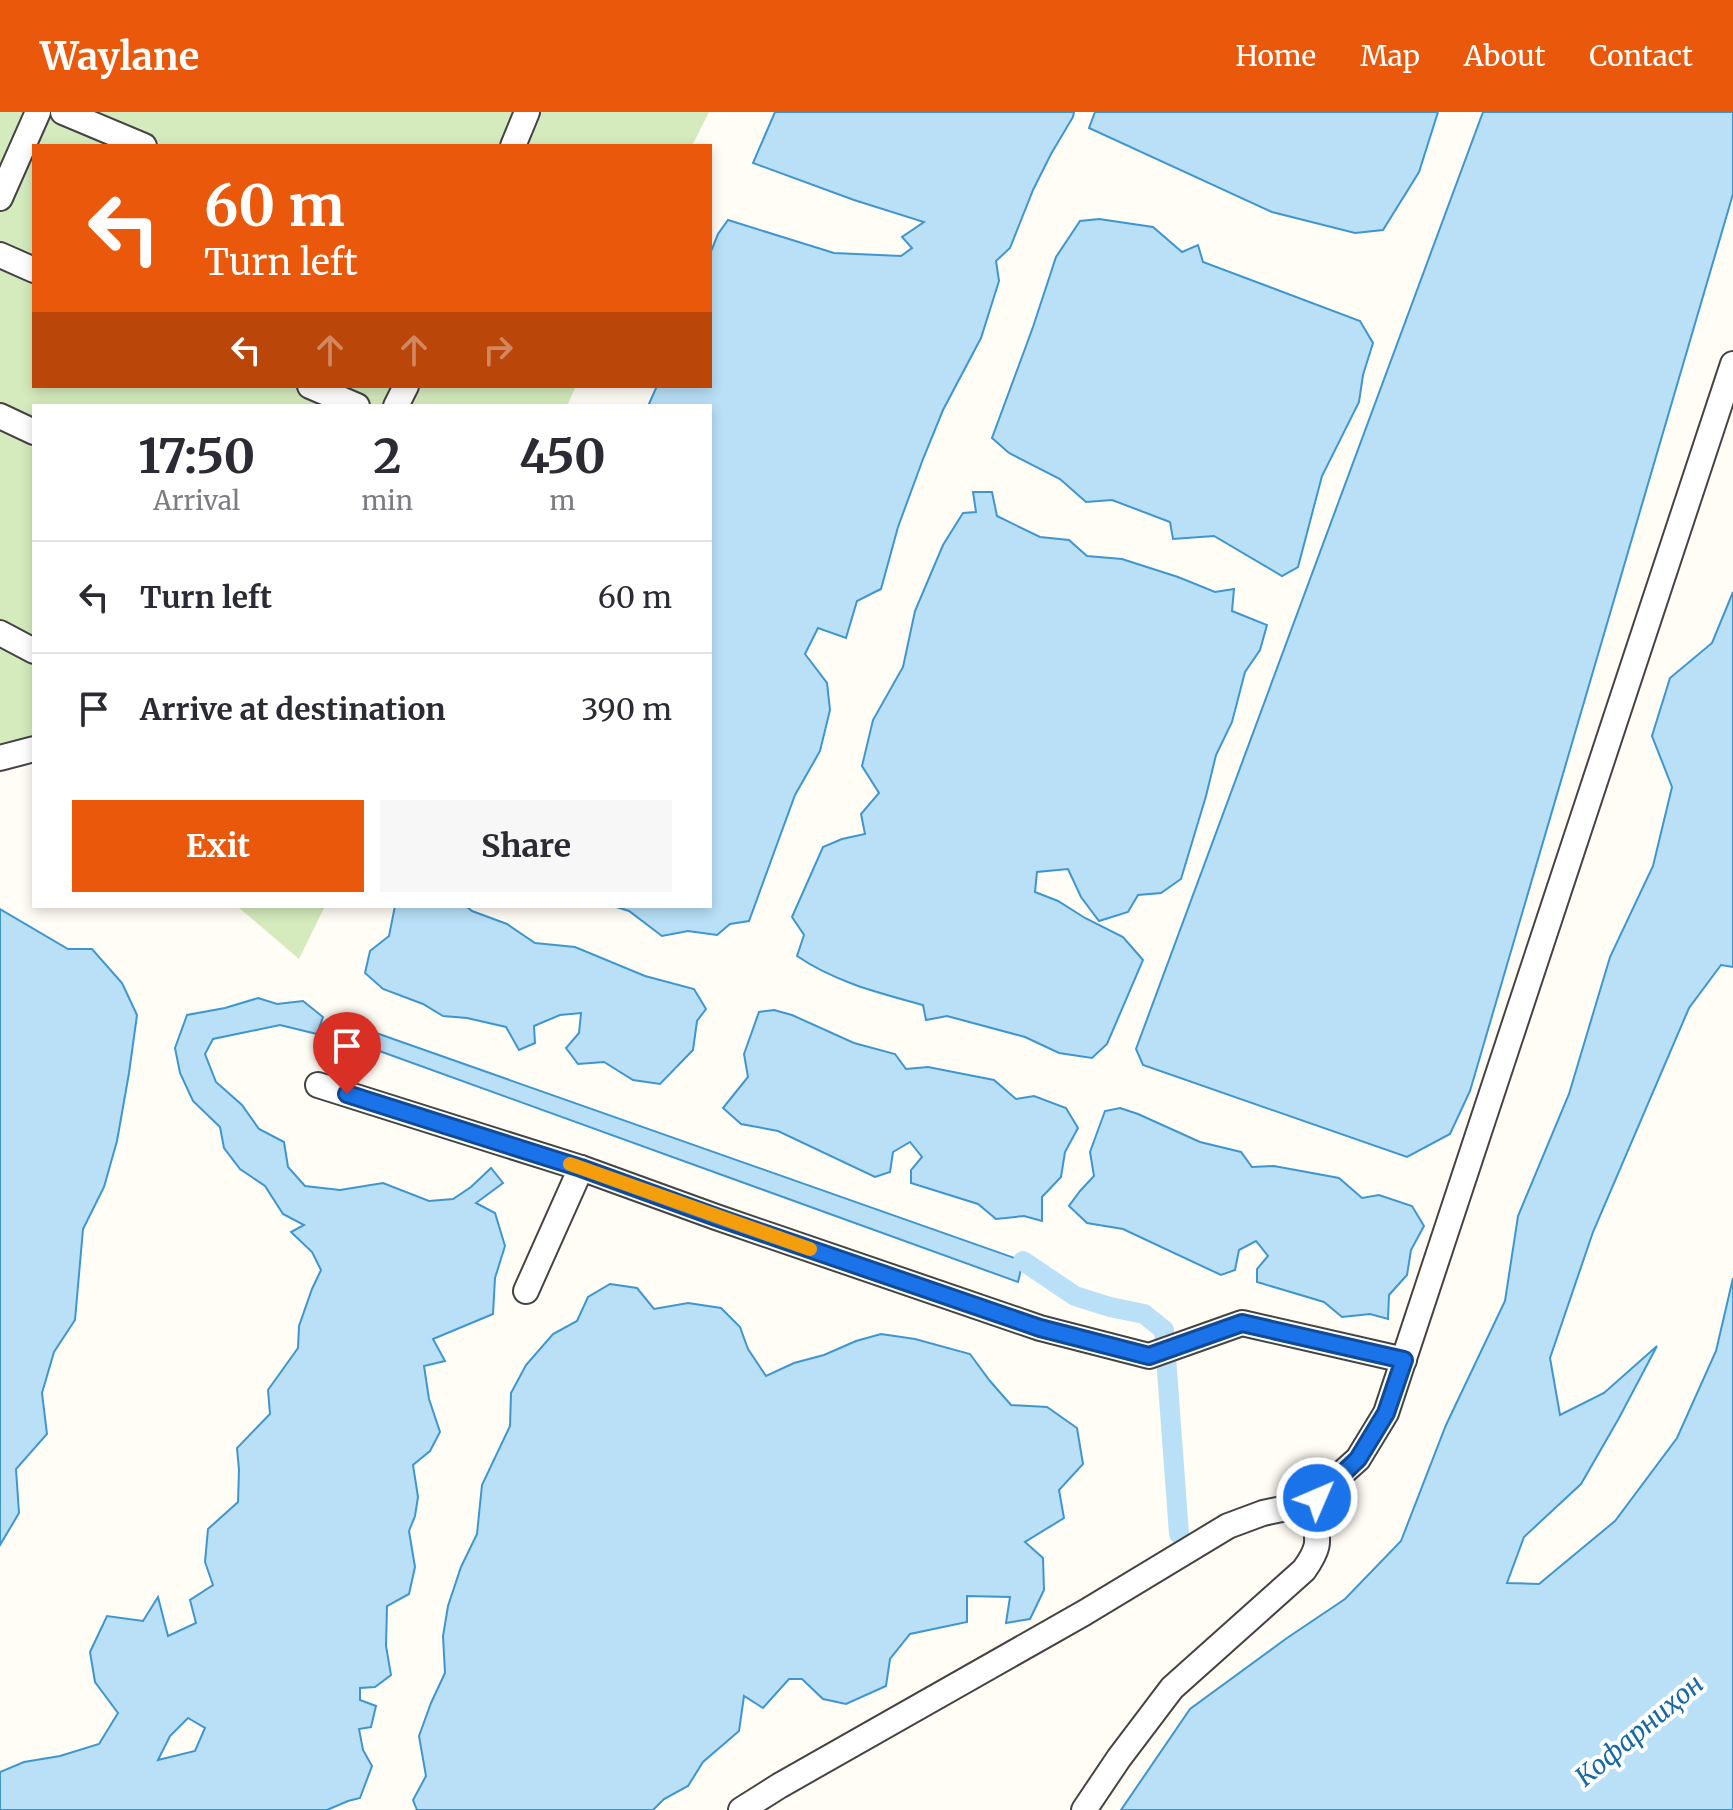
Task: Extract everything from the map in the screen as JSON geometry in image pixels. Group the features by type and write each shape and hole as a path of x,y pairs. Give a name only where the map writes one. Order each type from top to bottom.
{"street":[{"path":"0,198 38,112"},
{"path":"63,112 139,144"},
{"path":"514,144 527,112"},
{"path":"0,255 32,269"},
{"path":"1304,1512 1358,1459 1386,1413 1733,364"},
{"path":"315,388 352,404"},
{"path":"0,416 32,431"},
{"path":"0,633 32,650"},
{"path":"0,758 32,750"},
{"path":"318,1085 581,1168 1040,1328 1149,1356 1242,1323 1404,1360"},
{"path":"526,1291 581,1168"},
{"path":"741,1810 1084,1613 1228,1526 1291,1507 1314,1519 1318,1545 1304,1570 1172,1688 1084,1810"}],"green space":[{"path":"0,112 709,112 693,144 32,144 32,388 575,388 568,404 32,404 32,739 0,745"},
{"path":"239,908 324,908 299,959"}],"water":[{"path":"775,112 1074,112 1033,190 1010,248 996,261 999,281 981,338 943,410 923,459 898,527 881,589 857,601 846,638 818,628 805,654 827,683 830,710 820,751 795,795 749,921 730,924 717,935 688,931 662,936 629,911 619,908 712,908 712,404 649,404 656,388 712,388 712,249 728,220 834,253 901,256 912,248 902,237 924,222 753,163"},
{"path":"1095,112 1438,112 1419,172 1383,230 1355,233 1272,212 1089,128"},
{"path":"1483,112 1733,112 1733,194 1470,1091 1450,1134 1407,1157 1143,1065 1136,1049"},
{"path":"1099,219 1153,227 1182,252 1198,245 1203,262 1360,321 1373,343 1359,402 1322,476 1298,567 1282,576 1214,536 1173,539 1170,522 1112,500 1086,502 1060,479 1009,453 992,438 1056,257 1080,221"},
{"path":"973,492 992,492 997,516 1040,537 1069,540 1087,556 1122,559 1215,592 1234,589 1232,611 1267,625 1260,650 1245,672 1232,722 1216,755 1181,879 1161,893 1138,895 1128,912 1099,921 1081,897 1068,869 1037,872 1035,892 1058,901 1123,937 1143,960 1107,1044 1092,1058 1059,1053 1025,1037 947,1016 926,1020 923,1005 842,980 797,956 804,935 792,917 823,847 865,834 861,814 879,793 862,766 873,720 903,667 915,611 943,545 963,513 976,512"},
{"name":"Кофарниҳон","path":"1733,592 1733,967 1721,965 1689,1008 1593,1232 1550,1358 1560,1415 1604,1393 1657,1346 1581,1484 1524,1537 1507,1583 1539,1584 1615,1521 1677,1438 1716,1351 1733,1278 1733,1810 1121,1810 1190,1709 1345,1599 1401,1541 1446,1425 1505,1301 1518,1216 1569,1094 1610,957 1653,866 1672,787 1652,736 1670,678 1712,643"},
{"path":"395,908 468,908 507,924 535,943 575,947 645,976 694,989 706,1009 697,1021 693,1050 660,1084 633,1080 604,1062 578,1064 566,1048 579,1033 581,1013 560,1015 534,1026 535,1043 519,1050 506,1027 443,1016 423,1004 383,989 365,973 370,951 389,936"},
{"path":"0,909 68,949 92,949 122,983 137,1015 117,1141 104,1187 83,1229 75,1320 54,1352 42,1393 47,1434 16,1469 19,1513 0,1545"},
{"path":"258,998 277,1004 303,1001 323,1017 317,1034 280,1025 213,1039 205,1054 216,1082 242,1105 259,1129 284,1142 288,1167 305,1186 340,1190 383,1183 429,1201 453,1199 491,1168 503,1183 476,1203 495,1213 505,1246 495,1278 493,1314 433,1339 445,1361 424,1366 429,1399 440,1432 430,1451 413,1465 418,1497 409,1531 415,1567 409,1594 387,1606 386,1646 391,1675 375,1687 360,1688 360,1700 376,1706 371,1727 359,1729 363,1750 372,1766 360,1798 327,1810 0,1810 0,1772 24,1762 60,1756 99,1744 118,1713 95,1682 90,1652 107,1616 143,1621 158,1597 168,1636 196,1623 190,1600 213,1585 205,1562 208,1529 238,1502 237,1448 270,1414 268,1390 298,1348 299,1326 321,1270 312,1252 291,1232 304,1225 283,1214 265,1186 240,1169 224,1148 220,1127 193,1101 180,1073 175,1048 187,1015","holes":["188,1718 205,1728 195,1751 158,1760 170,1736"]},
{"path":"774,1010 854,1043 895,1054 906,1069 928,1067 994,1080 1016,1099 1034,1096 1066,1108 1078,1128 1065,1152 1061,1177 1042,1197 1042,1221 1024,1216 996,1219 978,1204 911,1183 911,1170 922,1157 910,1142 893,1152 890,1172 875,1177 778,1131 741,1124 723,1108 748,1077 744,1054 759,1012"},
{"path":"362,1028 1023,1261 1018,1282 360,1044"},
{"path":"1120,1108 1200,1142 1241,1152 1252,1167 1274,1166 1339,1178 1362,1198 1379,1195 1412,1206 1424,1226 1411,1250 1407,1275 1389,1295 1388,1319 1370,1314 1342,1317 1324,1302 1257,1282 1257,1269 1268,1256 1256,1241 1239,1250 1235,1270 1221,1275 1123,1229 1087,1223 1069,1206 1094,1176 1090,1152 1105,1111"},
{"path":"610,1284 637,1288 654,1309 688,1303 721,1308 740,1327 748,1349 766,1376 794,1363 881,1334 915,1339 970,1354 1011,1405 1047,1407 1077,1428 1083,1464 1059,1490 1064,1518 1025,1542 1043,1558 1044,1590 1030,1619 1006,1623 1010,1597 967,1596 967,1622 910,1634 890,1659 886,1686 846,1704 823,1699 802,1679 789,1679 763,1708 744,1696 739,1731 703,1762 688,1786 664,1799 653,1810 417,1810 413,1800 426,1776 419,1736 445,1673 443,1636 448,1606 461,1567 477,1534 482,1485 510,1426 511,1393 526,1365 553,1334 577,1321 588,1297"}],"waterway":[{"path":"1023,1261 1075,1296 1144,1314 1164,1330 1179,1534"}],"slow traffic":[{"path":"570,1164 810,1249"}],"route":[{"path":"347,1094 581,1168 1040,1328 1149,1356 1242,1323 1404,1360 1386,1413 1358,1459 1317,1498"}]}
